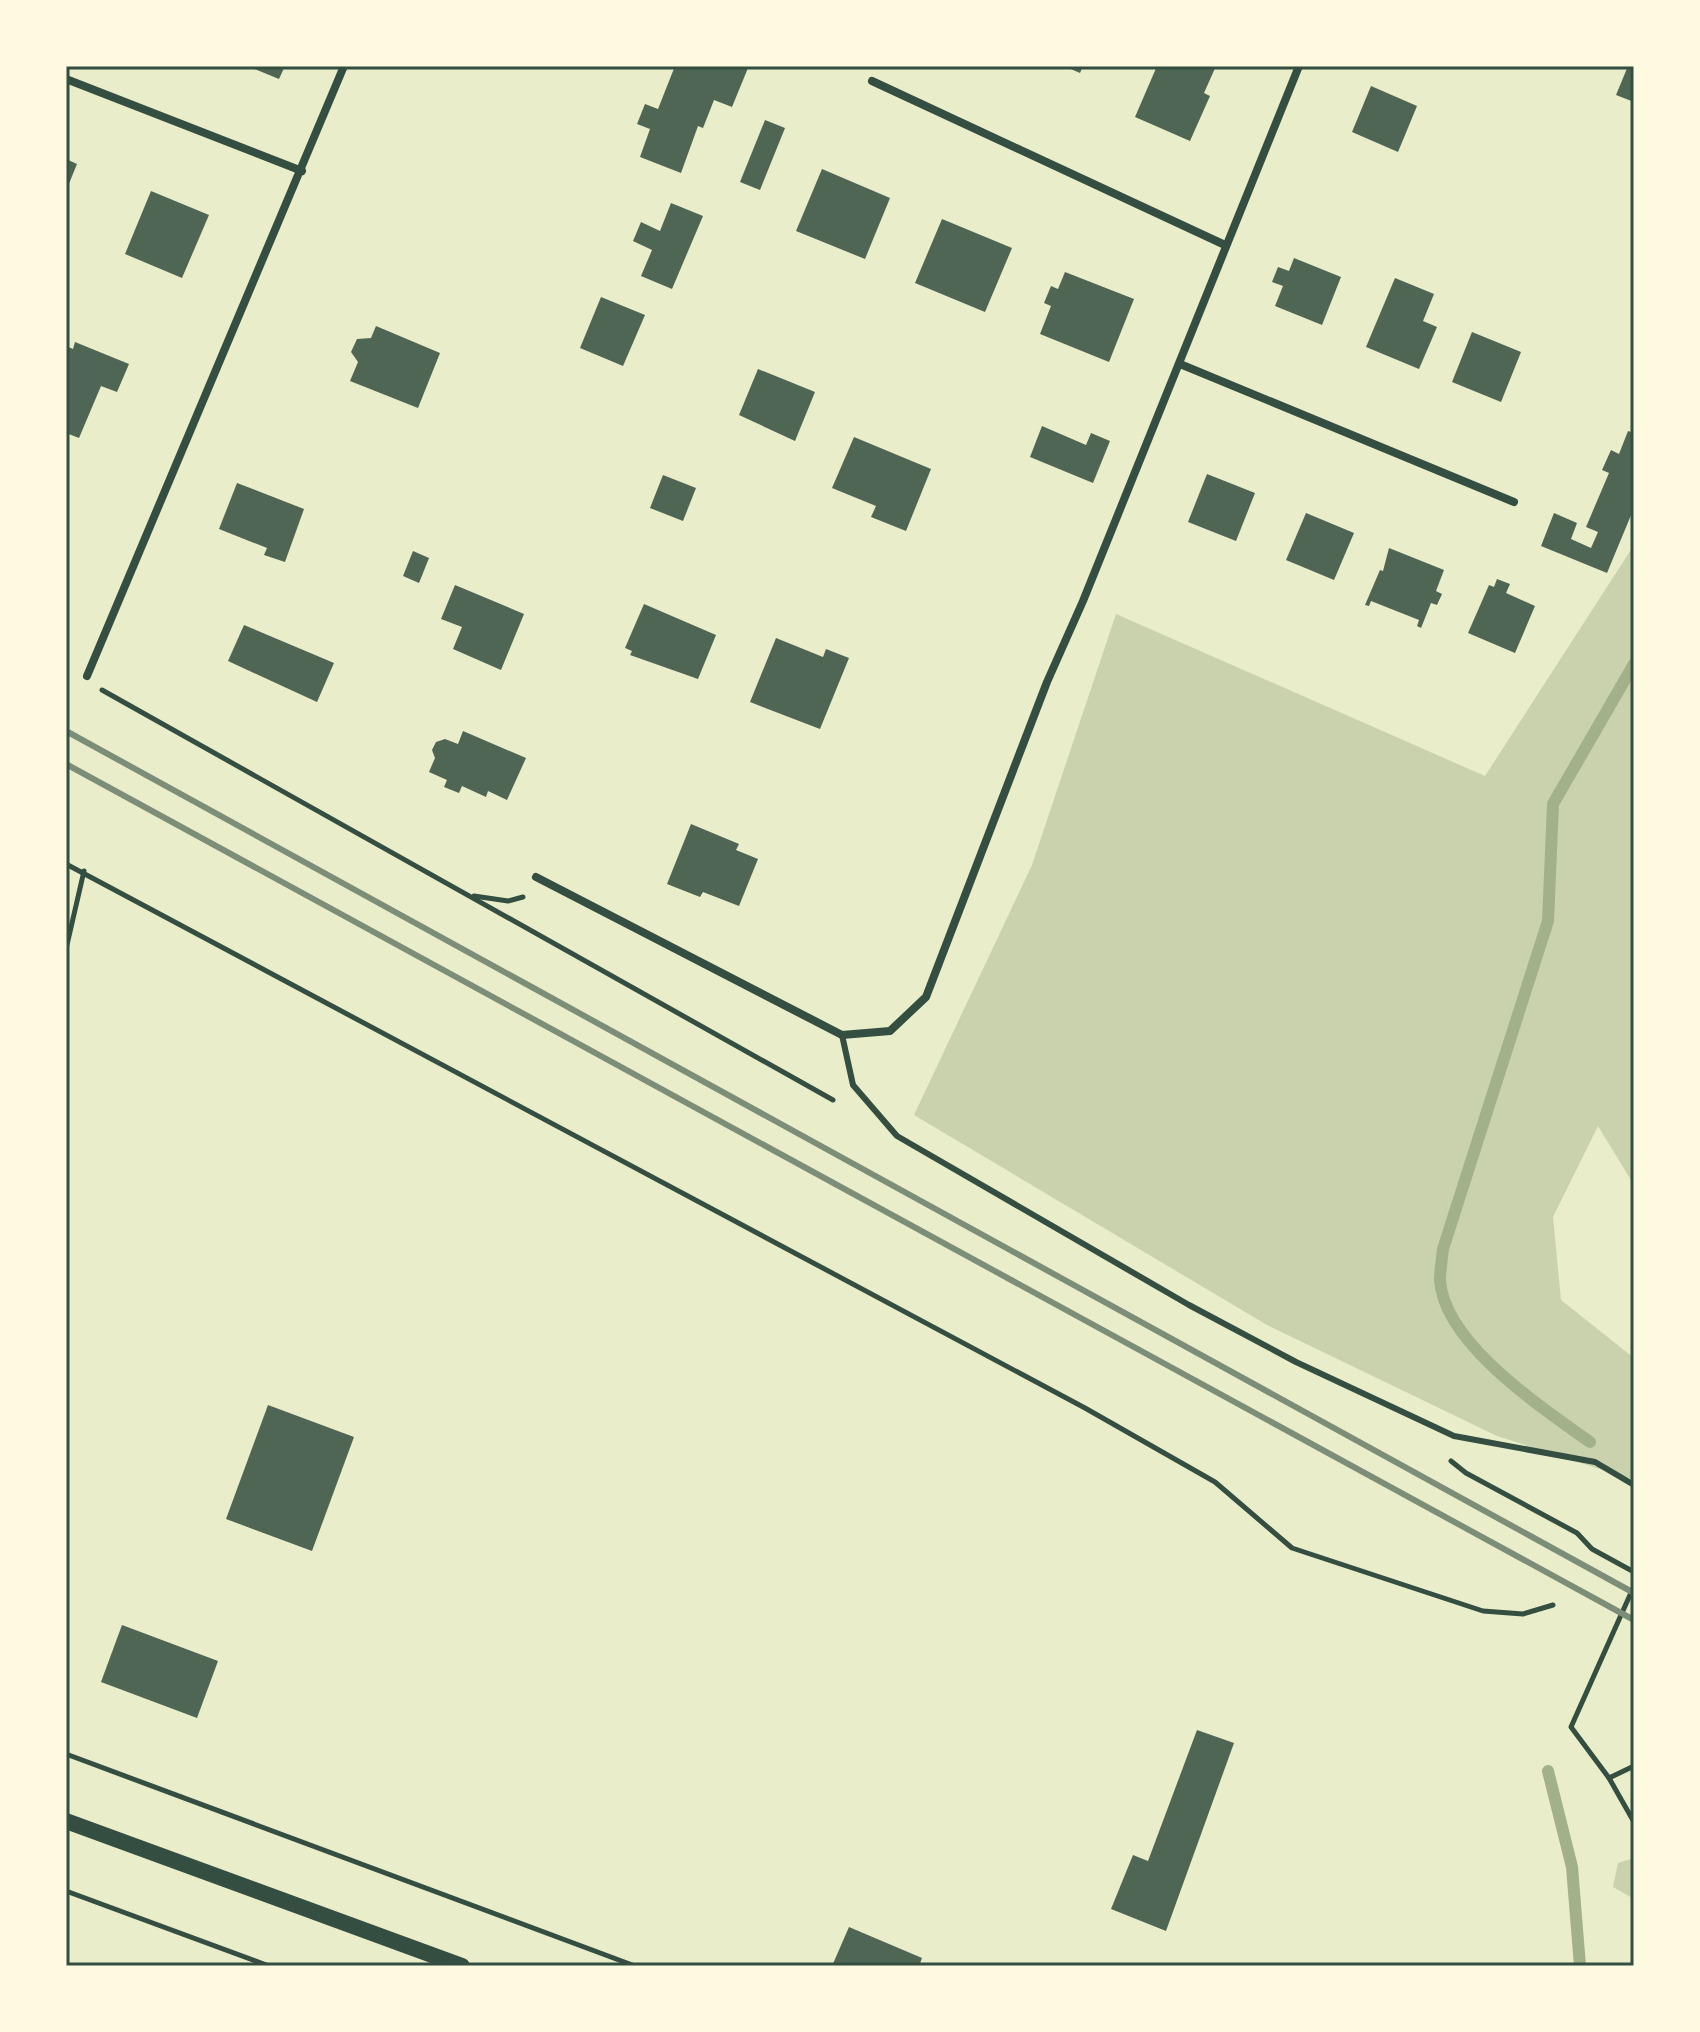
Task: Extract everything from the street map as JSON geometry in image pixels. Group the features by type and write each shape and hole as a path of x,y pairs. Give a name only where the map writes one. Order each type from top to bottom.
{"main road":[{"path":"66,1821 462,1966"}],"street":[{"path":"87,676 344,66"},
{"path":"536,877 842,1035 890,1031 926,997 1047,682 1180,364 1299,66"},
{"path":"66,79 302,171"},
{"path":"872,81 1225,245"},
{"path":"1180,364 1514,502"}],"lane":[{"path":"842,1035 853,1085 897,1136 1189,1305 1296,1362 1454,1436 1595,1462 1634,1485"}],"path":[{"path":"87,676 109,695 842,1105"},
{"path":"66,864 1085,1408 1215,1482 1292,1548 1483,1611 1523,1614 1553,1605"},
{"path":"66,949 84,871"},
{"path":"469,896 508,901 555,888"},
{"path":"1446,1457 1466,1473 1577,1533 1592,1549 1634,1572"},
{"path":"1634,1586 1571,1727 1609,1778 1634,1822"},
{"path":"66,1754 635,1966"},
{"path":"1609,1778 1634,1766"},
{"path":"66,1891 269,1966"}],"green space":[{"path":"1634,545 1634,1185 1598,1126 1553,1217 1561,1300 1634,1358 1634,1480 1497,1436 1267,1325 914,1115 1032,865 1116,614 1485,776"},
{"path":"1634,1858 1634,1899 1613,1887 1618,1863"}],"building":[{"path":"247,66 285,66 279,79"},
{"path":"675,66 748,68 732,107 714,100 703,128 698,126 681,173 640,157 650,129 637,124 645,104 658,109"},
{"path":"1064,66 1083,66 1080,73"},
{"path":"1157,66 1216,66 1204,93 1210,96 1190,141 1135,117"},
{"path":"1628,66 1634,66 1634,102 1616,95"},
{"path":"1371,86 1417,106 1398,152 1352,132"},
{"path":"765,120 785,128 760,190 740,182"},
{"path":"66,159 77,164 66,191"},
{"path":"822,169 890,198 865,259 796,231"},
{"path":"151,191 209,215 182,278 125,254"},
{"path":"671,203 703,216 672,289 641,276 652,250 633,241 641,222 660,231"},
{"path":"942,219 1012,248 985,312 915,283"},
{"path":"1294,258 1341,277 1322,325 1275,306 1283,286 1272,282 1278,267 1289,271"},
{"path":"1065,272 1134,299 1109,362 1040,334 1051,306 1044,303 1051,286 1058,289"},
{"path":"1395,278 1434,294 1423,321 1437,327 1419,369 1366,347"},
{"path":"601,297 645,315 623,366 580,348"},
{"path":"376,326 440,353 418,408 350,381 358,362 351,352 357,339 371,338"},
{"path":"1472,332 1521,352 1501,402 1452,382"},
{"path":"75,342 129,364 117,392 101,386 79,438 66,433 66,346 73,349"},
{"path":"758,369 815,392 795,441 739,415"},
{"path":"1042,426 1086,445 1091,433 1110,441 1093,483 1030,457"},
{"path":"1628,431 1634,433 1634,508 1607,573 1541,546 1554,513 1577,523 1571,539 1591,548 1598,532 1586,527 1609,473 1602,470 1611,450 1619,454"},
{"path":"854,437 931,469 906,531 871,517 876,506 832,488"},
{"path":"1207,474 1255,493 1236,541 1188,522"},
{"path":"663,475 696,488 683,521 650,508"},
{"path":"237,483 304,509 285,562 264,555 267,548 219,529"},
{"path":"1306,513 1354,533 1334,580 1286,560"},
{"path":"1389,548 1444,570 1436,591 1442,594 1437,605 1431,603 1421,628 1417,626 1419,620 1371,601 1369,606 1365,605 1380,570 1383,571"},
{"path":"413,551 429,558 419,583 403,576"},
{"path":"1497,579 1510,584 1506,593 1535,606 1515,653 1468,633 1489,585 1494,587"},
{"path":"455,585 524,614 501,670 453,649 462,627 441,619"},
{"path":"644,604 716,635 698,679 630,655 632,651 625,648"},
{"path":"244,625 334,663 317,702 228,661"},
{"path":"776,638 823,657 826,649 849,658 820,729 750,702"},
{"path":"463,731 526,758 507,800 488,791 486,797 462,786 459,793 444,787 447,780 429,772 435,758 432,750 436,742 445,739 458,744"},
{"path":"691,824 739,844 736,850 758,859 739,906 703,892 700,897 667,884"},
{"path":"268,1405 354,1437 312,1551 226,1519"},
{"path":"122,1625 218,1661 197,1718 101,1682"},
{"path":"1197,1730 1234,1743 1166,1931 1111,1909 1133,1855 1148,1861"},
{"path":"849,1927 922,1958 919,1966 832,1966"}],"waterway":[{"path":"1590,1442 1523,1393 1477,1350 1459,1328 1446,1304 1440,1276 1443,1249 1548,921 1553,804 1634,664"},
{"path":"1548,1771 1572,1867 1580,1966"}],"railway":[{"path":"66,731 1634,1593"},
{"path":"66,764 1634,1620"}]}
